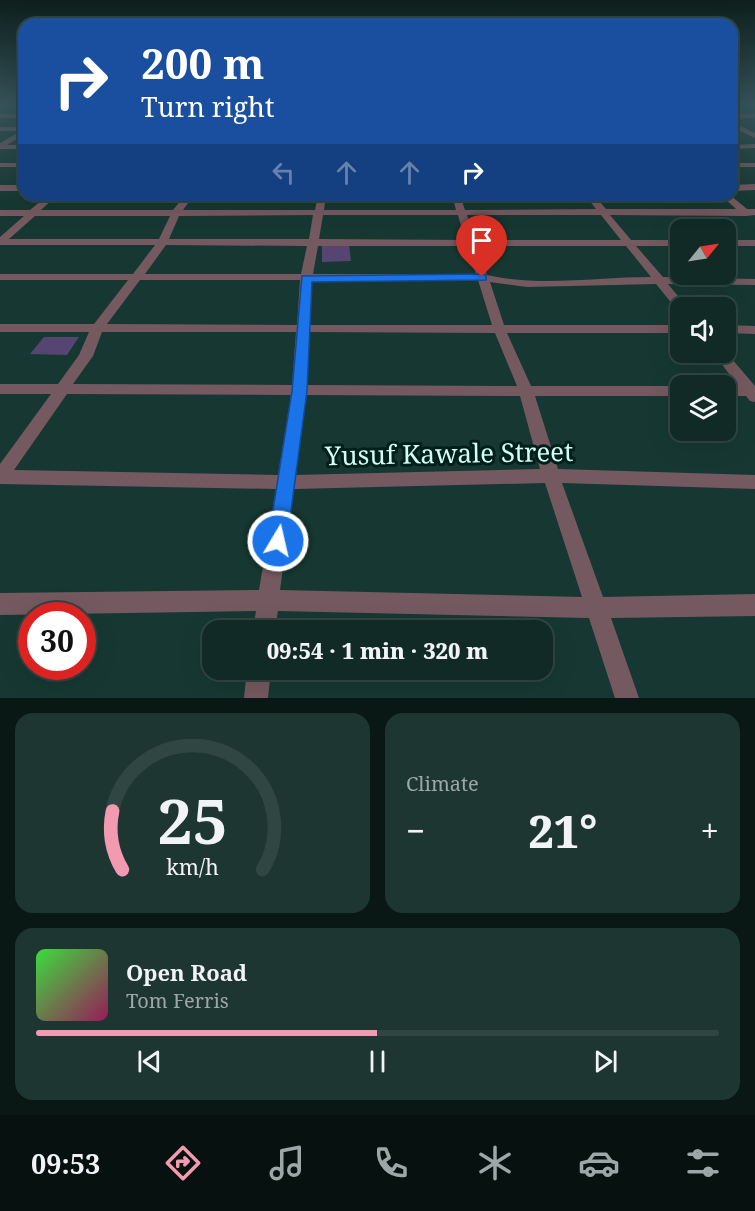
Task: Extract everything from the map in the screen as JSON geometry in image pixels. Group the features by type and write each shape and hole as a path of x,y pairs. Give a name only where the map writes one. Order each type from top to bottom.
{"street":[{"path":"0,146 13,138"},
{"path":"0,146 18,147"},
{"path":"738,147 755,146"},
{"path":"0,165 18,165"},
{"path":"738,165 755,165"},
{"path":"738,188 755,187"},
{"path":"0,188 18,188"},
{"path":"45,201 0,242 314,244 470,241 670,243"},
{"path":"0,477 86,356 97,329 162,243 175,214 185,201"},
{"path":"265,620 299,391 306,279 320,201"},
{"path":"458,201 499,328 526,390 551,476 627,698"},
{"path":"594,201 673,297"},
{"path":"734,201 750,212 755,220"},
{"path":"0,213 750,212"},
{"path":"736,243 755,243"},
{"path":"0,277 306,279 482,277 495,282 658,279 755,282"},
{"path":"0,328 670,328"},
{"path":"736,329 755,330"},
{"path":"728,363 753,393"},
{"path":"0,389 670,391"},
{"path":"736,392 753,393"},
{"name":"Yusuf Kawale Street","path":"0,477 287,482 551,476 755,482"},
{"path":"0,604 268,600 598,608 755,604"},
{"path":"255,698 257,680"}],"shaded area":[{"path":"349,245 351,261 322,262 322,246"},
{"path":"44,337 79,337 67,355 30,354"}],"route":[{"path":"278,541 299,391 306,279 482,277"}]}
